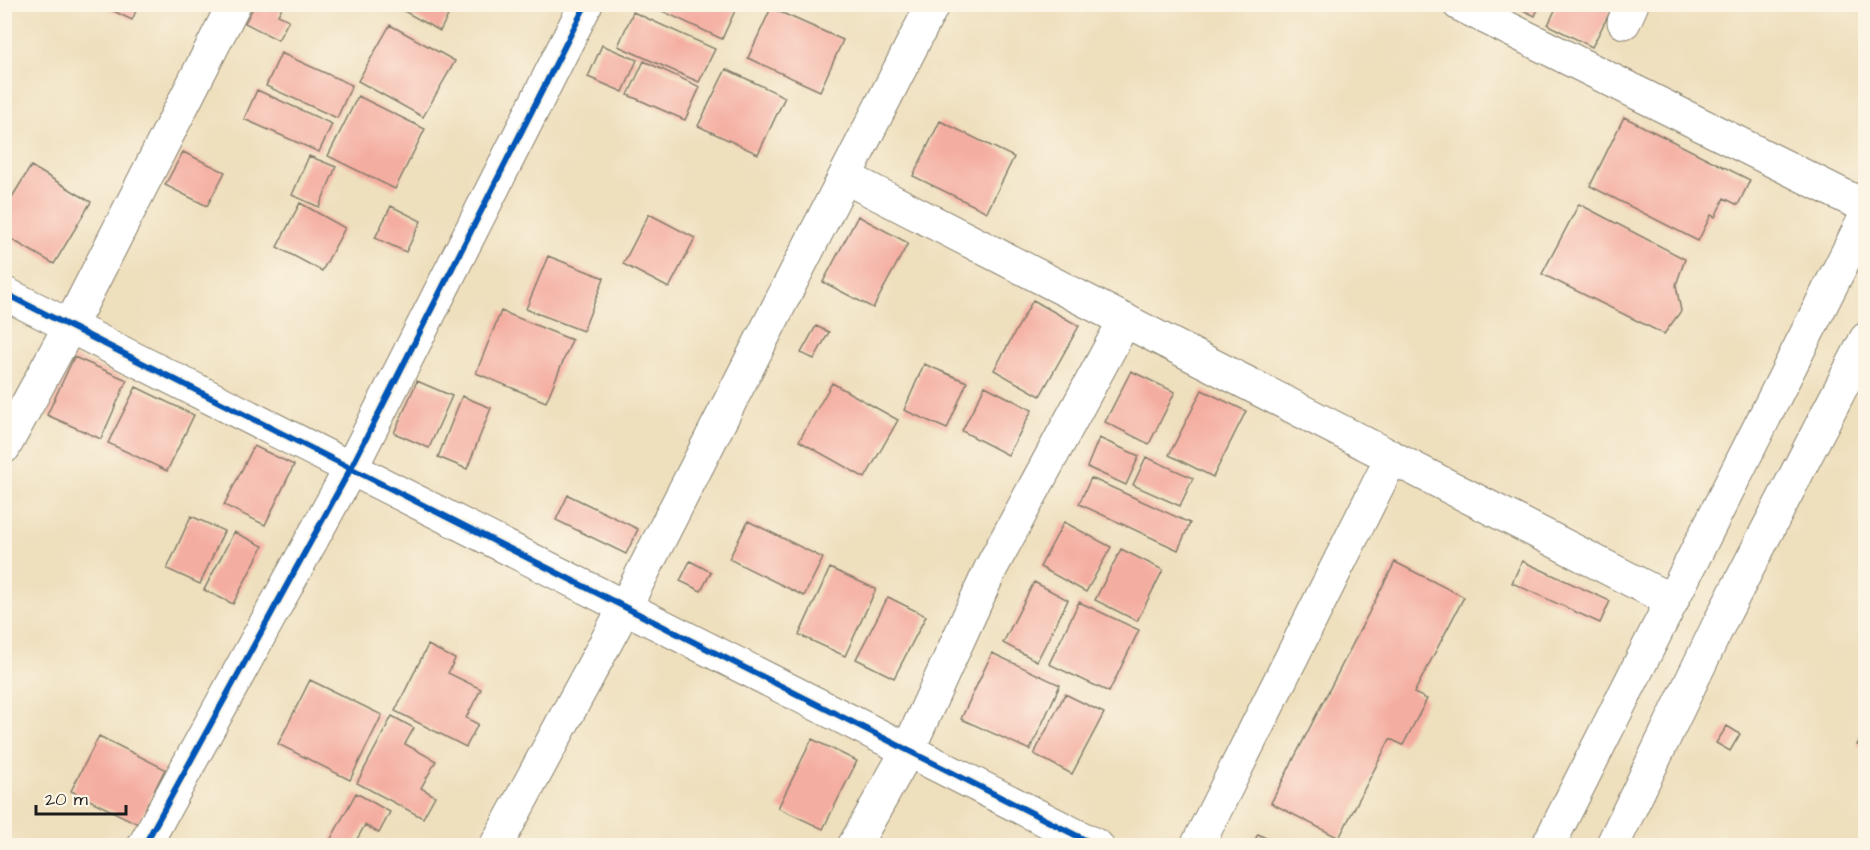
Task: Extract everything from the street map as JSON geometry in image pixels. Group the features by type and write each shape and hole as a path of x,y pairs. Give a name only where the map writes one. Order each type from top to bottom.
{"street":[{"path":"4,447 70,326 234,4"},
{"path":"144,846 351,468 586,4"},
{"path":"496,846 625,607 933,4"},
{"path":"1460,4 1866,207"},
{"path":"845,177 1672,601"},
{"path":"1548,846 1866,216"},
{"path":"4,293 1097,846"},
{"path":"854,846 908,750 991,568 1125,320"},
{"path":"1612,846 1720,622 1866,339"},
{"path":"1197,846 1392,457"}],"building":[{"path":"99,4 139,4 132,20"},
{"path":"255,4 284,4 278,15 289,20 278,40 245,23"},
{"path":"402,4 454,4 440,31 400,9"},
{"path":"665,4 738,4 722,39 662,11"},
{"path":"1510,4 1540,4 1535,16"},
{"path":"1558,4 1614,4 1592,47 1548,25"},
{"path":"771,8 843,40 820,91 748,58"},
{"path":"633,12 715,49 699,82 618,46"},
{"path":"390,25 455,61 423,117 358,81"},
{"path":"602,45 637,60 623,92 588,77"},
{"path":"281,53 352,85 337,118 266,86"},
{"path":"644,61 700,87 685,120 628,95"},
{"path":"726,69 785,97 758,154 698,126"},
{"path":"257,90 332,124 319,152 244,119"},
{"path":"358,96 425,129 395,189 328,156"},
{"path":"1624,117 1750,180 1738,205 1724,198 1715,217 1711,215 1698,241 1590,186"},
{"path":"940,121 1014,157 987,212 913,176"},
{"path":"183,152 225,172 207,206 165,185"},
{"path":"309,156 336,167 319,207 292,195"},
{"path":"31,166 91,202 54,264 4,235 4,210"},
{"path":"300,203 345,228 322,271 277,247"},
{"path":"1579,204 1685,259 1676,285 1681,311 1664,334 1542,274"},
{"path":"391,206 421,221 406,252 375,238"},
{"path":"649,214 695,238 669,288 623,264"},
{"path":"858,216 908,243 873,308 823,282"},
{"path":"548,256 604,278 583,331 526,309"},
{"path":"1033,300 1079,326 1040,396 994,370"},
{"path":"501,311 572,340 546,402 476,373"},
{"path":"816,326 829,332 814,359 801,353"},
{"path":"74,357 127,380 101,439 47,415"},
{"path":"924,364 967,382 947,429 904,410"},
{"path":"1131,371 1175,392 1149,444 1105,422"},
{"path":"417,381 452,396 429,448 394,433"},
{"path":"832,383 898,420 865,478 799,441"},
{"path":"985,386 1032,410 1008,455 962,431"},
{"path":"136,387 194,415 167,471 108,443"},
{"path":"1202,390 1246,411 1213,477 1169,455"},
{"path":"462,396 491,408 467,469 438,457"},
{"path":"1099,438 1139,456 1126,485 1087,467"},
{"path":"254,446 294,465 265,525 224,505"},
{"path":"1146,457 1193,478 1180,506 1133,485"},
{"path":"1091,478 1190,523 1178,550 1079,504"},
{"path":"568,495 638,529 626,554 556,520"},
{"path":"191,516 224,531 200,584 167,569"},
{"path":"748,521 823,558 804,596 729,559"},
{"path":"1064,522 1111,547 1086,592 1040,567"},
{"path":"234,532 263,546 233,604 204,590"},
{"path":"1121,549 1163,570 1137,621 1095,600"},
{"path":"690,561 711,572 701,591 680,581"},
{"path":"1522,561 1610,601 1600,623 1512,583"},
{"path":"1395,562 1464,597 1414,693 1427,699 1403,745 1390,739 1339,838 1271,803"},
{"path":"830,568 876,589 845,656 799,635"},
{"path":"1034,582 1068,600 1037,661 1003,643"},
{"path":"888,597 926,616 894,678 856,659"},
{"path":"1079,602 1139,630 1109,692 1049,664"},
{"path":"428,645 455,659 448,673 481,689 466,718 478,724 466,747 395,711"},
{"path":"992,653 1060,685 1030,750 961,719"},
{"path":"310,680 382,715 350,780 278,744"},
{"path":"1065,694 1104,713 1072,774 1034,754"},
{"path":"392,716 414,728 405,744 436,761 421,788 435,796 423,818 357,783"},
{"path":"1727,726 1740,734 1730,751 1716,743"},
{"path":"1866,727 1866,749 1857,745"},
{"path":"99,736 165,769 138,824 71,791"},
{"path":"812,739 857,761 823,829 778,808"},
{"path":"356,793 390,812 379,833 365,825 353,846 327,846"},
{"path":"1258,834 1281,846 1252,846"}],"cycle path":[{"path":"144,846 351,468 586,4"},
{"path":"4,293 1097,846"}]}
